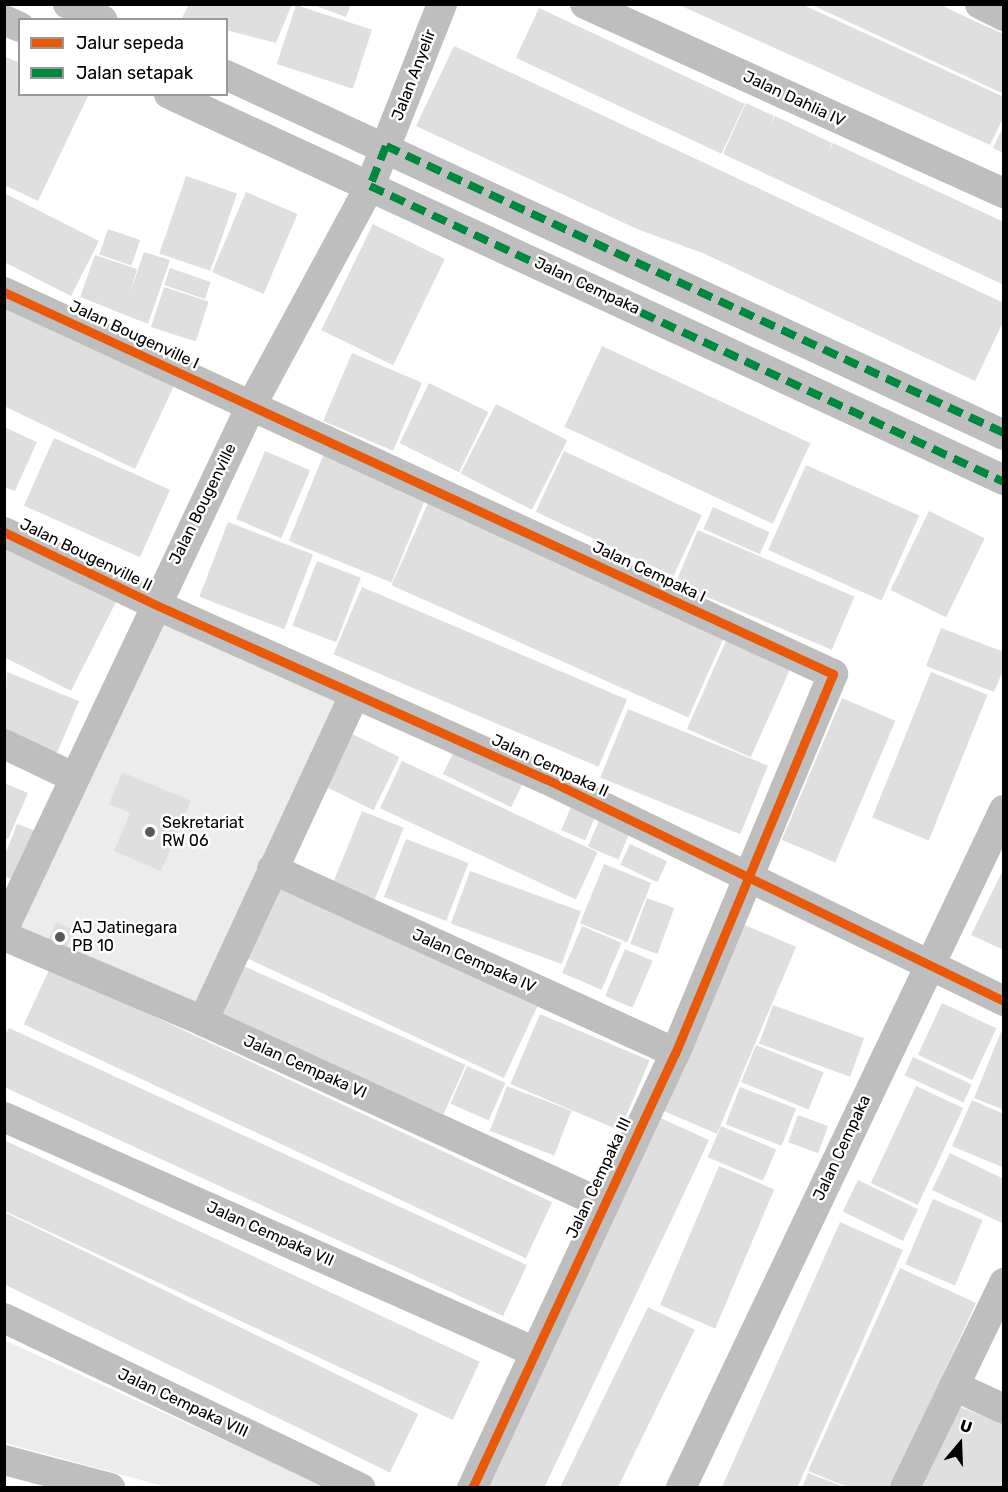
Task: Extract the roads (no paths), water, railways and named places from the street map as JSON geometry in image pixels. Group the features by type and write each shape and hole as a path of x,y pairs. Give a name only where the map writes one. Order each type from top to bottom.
{"street":[{"path":"68,4 98,18"},
{"name":"Jalan Anyelir","path":"370,186 442,4"},
{"name":"Jalan Dahlia IV","path":"585,4 1004,193"},
{"path":"980,4 1004,16"},
{"path":"4,20 18,26"},
{"path":"228,76 386,146 586,243 1004,435"},
{"name":"Jalan Cempaka","path":"173,96 1004,480"},
{"name":"Jalan Bougenville","path":"4,928 154,604 251,406 370,186"},
{"name":"Jalan Bougenville I","path":"4,292 251,406"},
{"name":"Jalan Cempaka I","path":"251,406 830,671 833,680 749,879"},
{"name":"Jalan Bougenville II","path":"4,532 154,604"},
{"name":"Jalan Cempaka II","path":"154,604 546,779 928,967 1004,1001"},
{"path":"203,1021 354,695"},
{"path":"4,744 73,777"},
{"name":"Jalan Cempaka","path":"681,1488 1004,810"},
{"name":"Jalan Cempaka IV","path":"272,869 675,1053"},
{"name":"Jalan Cempaka III","path":"472,1488 675,1053 749,879"},
{"name":"Jalan Cempaka VI","path":"4,936 203,1021 603,1204"},
{"name":"Jalan Cempaka VII","path":"4,1117 535,1352"},
{"path":"905,1488 1004,1283"},
{"name":"Jalan Cempaka VIII","path":"4,1318 361,1488"},
{"path":"954,1386 1004,1409"},
{"path":"4,1460 110,1488"}],"place":[{"name":"Sekretariat RW 06","path":"150,832"},
{"name":"AJ Jatinegara PB 10","path":"60,937"}]}
